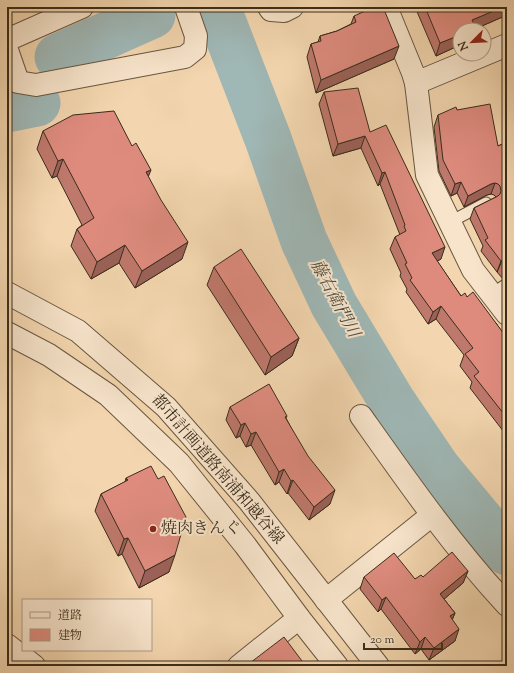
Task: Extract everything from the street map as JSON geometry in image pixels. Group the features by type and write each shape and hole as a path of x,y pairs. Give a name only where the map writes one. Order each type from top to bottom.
{"street":[{"path":"7,40 82,7"},
{"path":"7,50 12,88 36,86 185,58 195,49 196,36 186,7"},
{"path":"269,7 271,10 284,11 292,7"},
{"path":"386,7 413,72 416,83 427,175 473,270 499,289 507,314"},
{"path":"416,83 507,45"},
{"name":"都市計画道路南浦和越谷線","path":"7,292 78,330 166,407 249,501 378,666"},
{"name":"都市計画道路南浦和越谷線","path":"7,333 49,355 108,395 179,463 245,545 337,666"},
{"path":"361,416 432,515 490,588 507,605"},
{"path":"326,600 432,515"},
{"path":"240,666 299,618"},
{"path":"7,645 34,666"}],"lane":[{"path":"450,222 490,201"}],"building":[{"path":"374,7 383,7 399,46 321,80 311,44 321,41 320,36 337,31 356,22 354,16"},
{"path":"425,7 503,7 472,20 473,22 452,22 452,38 440,43"},
{"path":"358,88 370,132 386,125 445,247 432,253 461,296 465,293 467,297 473,292 507,338 507,418 474,376 479,372 465,354 473,348 441,306 433,312 410,280 412,278 405,264 407,263 395,237 406,231 405,225 385,172 382,173 365,136 338,144 324,92"},
{"path":"490,104 498,146 507,142 507,267 485,240 488,238 474,208 498,196 501,191 500,186 495,183 491,184 468,196 461,182 455,184 443,160 438,115 456,107 457,110"},
{"path":"114,111 132,146 136,143 151,170 146,172 161,200 188,242 142,271 125,245 97,262 77,229 94,218 63,159 58,161 43,131 73,115"},
{"path":"241,249 299,338 271,357 214,267"},
{"path":"269,384 287,416 285,417 308,456 335,490 314,507 293,480 291,481 284,469 279,472 256,432 251,434 245,423 241,425 230,407"},
{"path":"151,466 158,479 164,476 186,517 175,555 145,571 128,538 124,539 101,494 128,480 126,478"},
{"path":"452,552 468,571 440,594 455,613 450,616 459,629 434,648 425,637 420,642 386,597 382,600 364,577 394,553 415,579 421,575 423,577"},
{"path":"284,637 305,666 246,666"}],"waterway":[{"name":"藤右衛門川","path":"217,7 268,139 304,241 334,305 393,403 437,468 507,552"},
{"path":"58,57 152,15"},
{"path":"7,109 37,103"}],"place":[{"name":"焼肉きんぐ","path":"153,529"}]}
